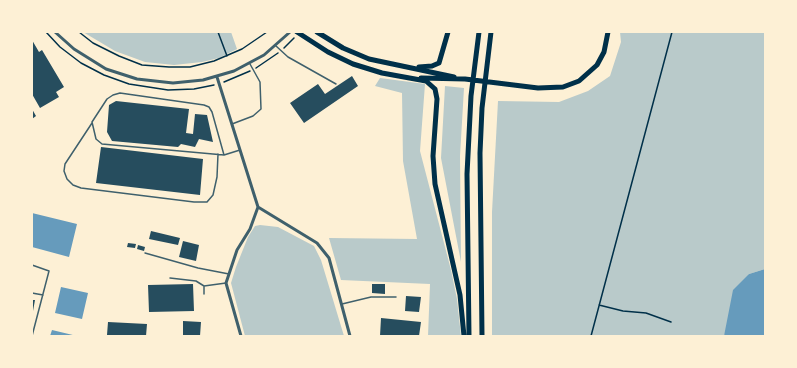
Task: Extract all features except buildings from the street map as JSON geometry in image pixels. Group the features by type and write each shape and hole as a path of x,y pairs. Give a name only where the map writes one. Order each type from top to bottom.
{"highway":[{"path":"298,32 328,52 353,64 382,73 408,77 430,83 436,93 433,143 434,177 460,295 464,336"},
{"path":"317,32 354,53 379,61 450,77 511,85 555,88 579,81 592,70 601,59 607,44 608,32"},
{"path":"410,67 432,66 439,62 448,32"},
{"path":"469,336 466,220 467,154 471,96 479,32"},
{"path":"482,336 480,153 482,108 491,32"},
{"path":"408,77 450,77"}],"street":[{"path":"55,32 86,58 106,69 146,81 173,83 194,82 218,77 250,64 276,46 290,32"},
{"path":"218,77 258,207 250,229 237,250 226,282 240,336"},
{"path":"258,207 317,243 329,258 350,336"}],"lane":[{"path":"276,46 288,57 336,84"},
{"path":"232,124 253,116 261,109 260,82 250,64"},
{"path":"218,154 217,176 213,195 206,202 194,202 81,188 73,185 67,179 64,171 65,164 107,99 113,94 120,93 209,107 212,112 224,155"},
{"path":"92,122 96,139 102,144 224,155 240,150"},
{"path":"145,253 198,268 229,274"},
{"path":"32,265 49,271 32,336"},
{"path":"170,278 196,281 204,286 226,282"},
{"path":"204,286 204,294"},
{"path":"32,293 43,295"},
{"path":"342,304 371,297 396,297"}],"path":[{"path":"46,32 60,47 81,63 104,76 129,84 154,89 174,90 194,89 220,84 252,70 281,51 298,32"},
{"path":"78,32 106,50 142,65 169,67 190,67 214,61 242,49 267,32"},
{"path":"218,32 227,56"},
{"path":"591,336 672,32"},
{"path":"599,306 623,311 646,313 671,322"}],"shaded area":[{"path":"83,32 231,32 237,49 219,58 202,62 174,65 145,62 115,51"},
{"path":"620,32 765,32 765,269 749,274 724,336 492,336 492,212 498,101 559,102 588,91 610,76 621,42"},
{"path":"380,78 425,84 420,151 451,270 457,299 461,336 428,336 430,284 341,280 329,238 417,239 403,161 402,93 375,86"},
{"path":"445,86 464,88 460,156 461,262 441,158"},
{"path":"260,225 278,227 314,246 321,260 344,336 245,336 231,283 248,237 255,226"}],"water":[{"path":"32,213 77,224 69,257 32,247"},
{"path":"765,269 765,336 724,336 733,290 749,274"},
{"path":"61,287 88,293 82,319 55,313"},
{"path":"52,330 77,336 50,336"}]}
